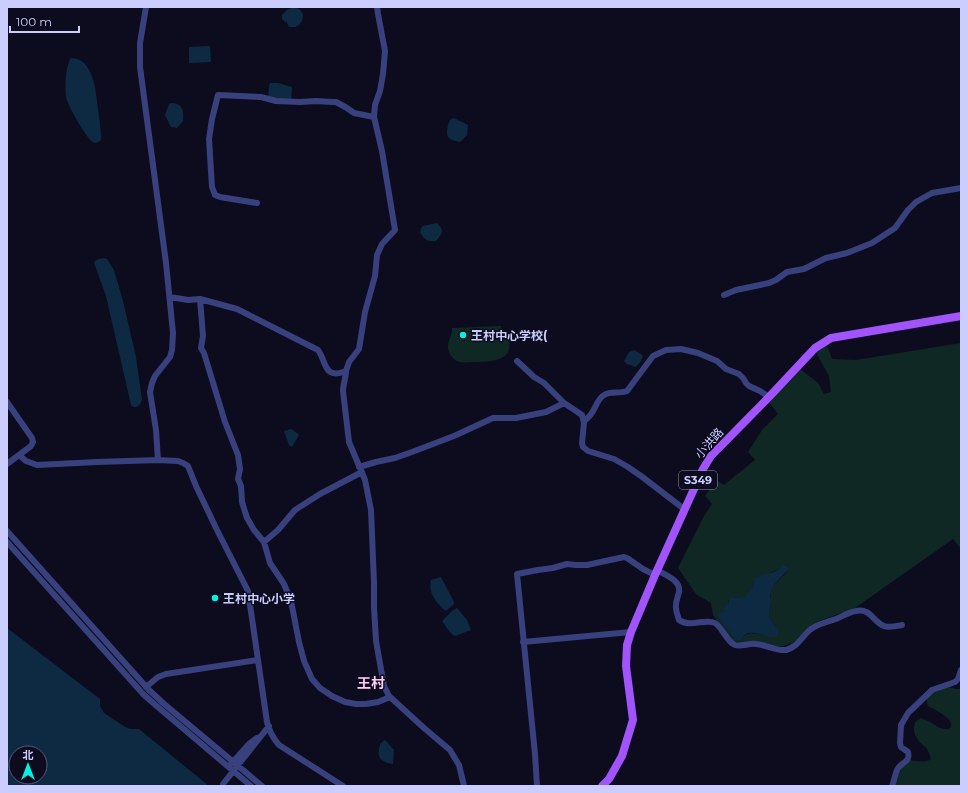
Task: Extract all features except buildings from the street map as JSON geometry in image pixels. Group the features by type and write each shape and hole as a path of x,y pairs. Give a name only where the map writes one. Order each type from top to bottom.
{"main road":[{"name":"小洪路","path":"602,786 610,779 622,756 633,720 626,666 627,645 631,632 684,509 703,469 711,456 814,348 831,338 961,316"}],"street":[{"path":"146,7 141,34 140,60 166,263 173,333 172,350 169,360 153,379 150,392 156,430 158,460"},
{"path":"377,7 385,52 383,74 380,91 375,105 374,117 382,151 395,230 382,244 377,255 375,276 365,312 359,349 349,362 346,370 343,391 348,436 350,446 368,494 371,510 377,649 384,686 390,696 450,750 461,769 464,786"},
{"path":"257,203 220,197 215,195 212,187 209,140 218,95 261,97 276,101 336,102 354,112 374,117"},
{"path":"724,294 770,283 787,272 804,269 826,258 847,253 872,243 895,228 916,202 932,193 961,188"},
{"path":"170,297 181,300 200,298 237,309 318,350 327,370 332,373 346,370"},
{"path":"200,298 203,336 201,348 204,352 225,422 238,455 240,469 238,479 241,486 242,502 247,518 252,528 264,542 270,563 284,584 291,600 304,661 312,679 320,688 345,702 366,704 378,702 390,696"},
{"path":"584,421 592,414 603,396 608,393 623,393 653,356 674,349 698,353 716,361 726,369 739,374 747,385 760,390 768,397"},
{"path":"517,361 534,377 544,383 564,403 582,415 584,421 582,443 584,449 614,459 628,467 684,509"},
{"path":"7,402 33,441 31,446 7,464"},
{"path":"264,542 278,530 295,510 360,470 376,462 395,458 412,452 454,436 493,418 516,418 546,412 564,403"},
{"path":"19,455 26,461 37,466 158,460 178,460 188,466 217,530 248,591 267,722 274,738 279,745 343,786"},
{"path":"7,531 146,687 231,765 251,786"},
{"path":"7,542 144,695 231,765 262,786"},
{"path":"537,786 517,574 568,564 587,565 624,557 643,570 673,579 679,586 676,607 679,620 681,622 688,624 712,622 717,625 735,645 763,645 774,650 786,650 793,648 818,624 857,610 867,612 885,626 902,625"},
{"path":"523,642 631,632"},
{"path":"146,687 158,677 166,674 258,660"},
{"path":"892,786 897,769 909,756 908,752 900,743 901,727 908,713 929,692 936,688 955,682 958,679 961,670"},
{"path":"231,765 249,744 269,727"},
{"path":"223,784 269,727"}],"green space":[{"path":"501,326 501,329 508,337 509,341 509,348 504,357 481,362 460,362 456,361 450,354 448,343 452,328"},
{"path":"826,343 832,359 856,360 961,343 961,549 953,539 855,608 813,624 795,642 783,646 773,647 735,642 730,639 713,615 711,603 696,594 678,568 703,518 712,504 705,496 716,480 724,485 755,460 748,452 762,430 778,414 769,402 799,368 818,383 824,394 831,392 829,376 815,351","holes":["786,565 788,568 787,572 773,586 770,593 771,601 769,615 776,627 774,637 750,633 745,635 740,641 718,617 725,611 724,609 729,600 735,597 745,597 755,585 766,576"]},
{"path":"949,687 961,689 961,786 893,786 899,770 909,760 924,761 931,759 927,749 918,740 915,734 914,725 916,722 921,718 942,729 948,729 951,726 948,719 940,712 928,706 927,702 930,695"}],"water":[{"path":"294,7 302,12 303,19 299,25 289,27 282,19 282,15 287,10"},
{"path":"210,46 211,62 189,63 189,47"},
{"path":"71,58 79,60 85,64 95,86 101,140 95,143 90,140 82,129 66,98 67,72"},
{"path":"270,83 278,83 292,87 291,100 268,98"},
{"path":"169,104 178,104 183,111 183,121 177,128 171,127 165,115"},
{"path":"454,118 468,125 467,135 460,142 450,139 447,134 449,123 451,119"},
{"path":"437,223 442,230 440,236 436,241 428,241 420,232 421,228 423,226"},
{"path":"98,259 107,259 114,270 136,357 142,400 136,407 131,405 106,296 94,263"},
{"path":"634,350 643,356 636,367 627,364 624,361 629,352"},
{"path":"291,429 299,435 292,447 289,445 284,431"},
{"path":"784,565 787,566 788,570 773,586 770,595 771,601 769,615 777,629 778,635 770,637 750,633 745,635 740,641 736,640 718,617 718,614 725,611 723,609 728,604 731,597 745,597 753,587 756,578 774,572"},
{"path":"441,577 454,602 454,604 446,611 436,601 430,585 431,580"},
{"path":"457,608 467,620 471,630 455,636 442,621"},
{"path":"7,628 100,699 100,706 104,713 125,727 130,729 139,729 209,786 7,786"},
{"path":"385,740 394,750 393,764 385,762 379,757 381,743"}],"place":[{"name":"王村中心学校(","path":"463,335"},
{"name":"王村中心小学","path":"215,598"}],"district":[{"name":"王村","path":"371,683"}]}
